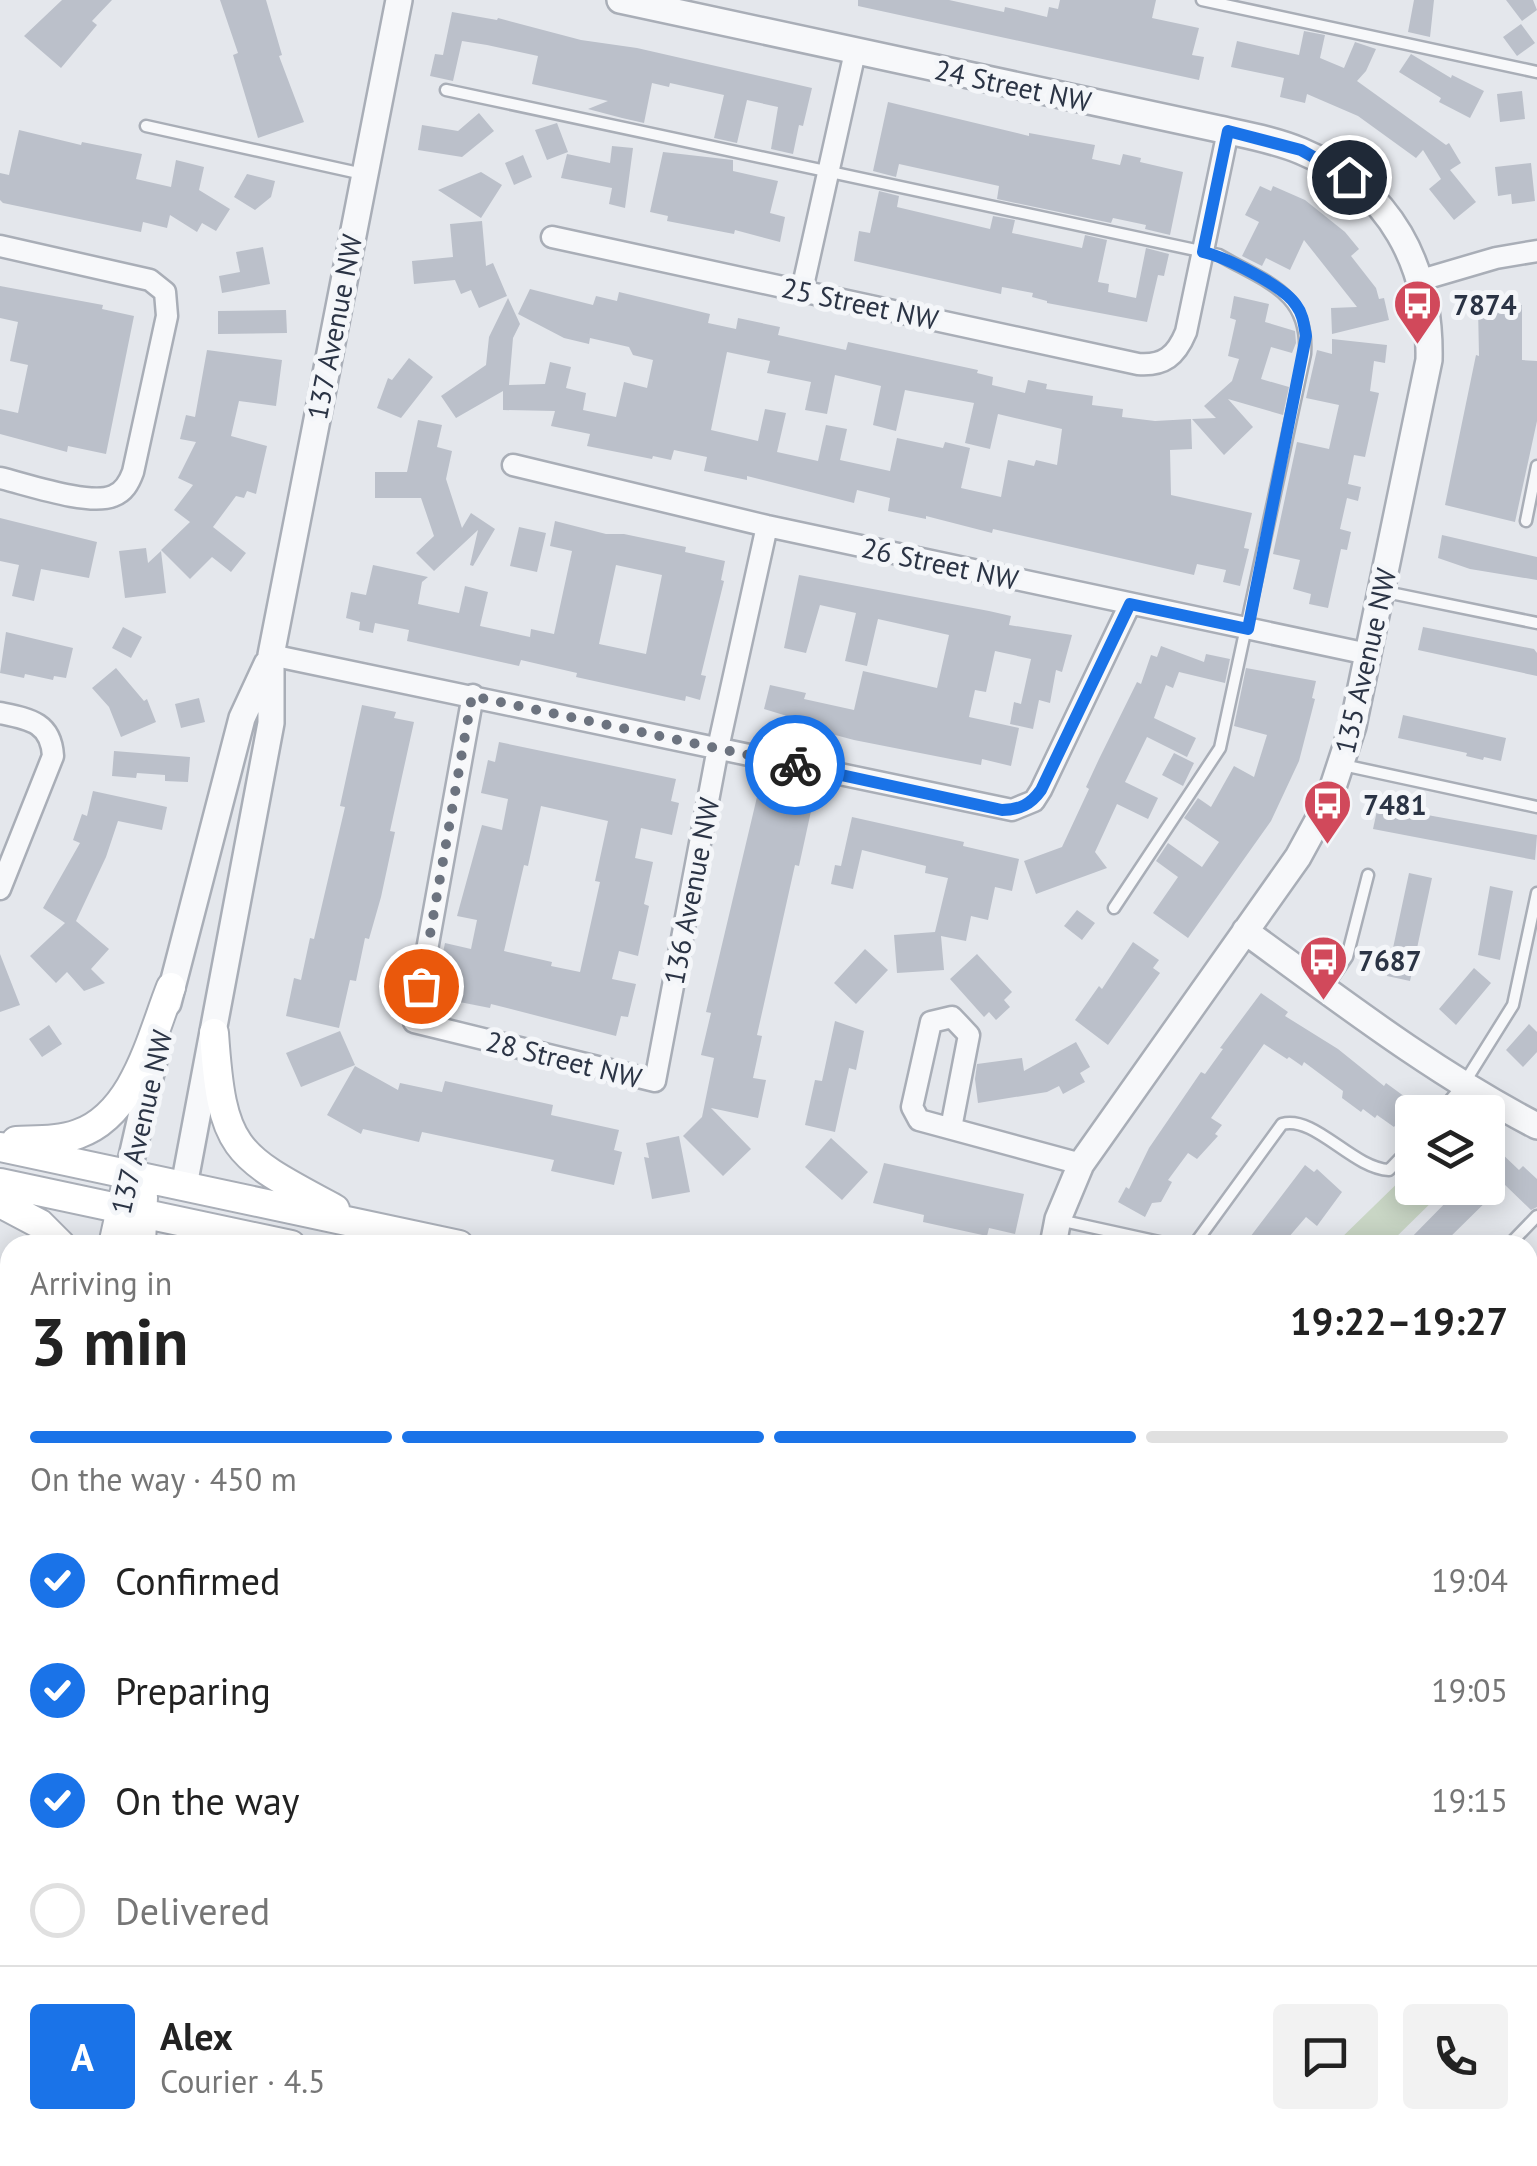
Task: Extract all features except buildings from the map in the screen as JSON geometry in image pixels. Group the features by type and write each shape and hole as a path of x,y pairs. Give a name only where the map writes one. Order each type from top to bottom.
{"main road":[{"path":"0,1145 67,1138 110,1115 127,1094 172,987"},
{"path":"214,1033 220,1101 233,1138 243,1152 278,1179 363,1224"},
{"path":"0,1145 414,1235"},
{"path":"128,1174 145,1199 132,1210"},
{"path":"0,1182 132,1210 173,1233"},
{"name":"137 Avenue NW","path":"173,1233 184,1186"},
{"path":"0,1203 40,1224 51,1235"},
{"path":"132,1210 138,1235"},
{"name":"137 Avenue NW","path":"118,1235 132,1210"}],"street":[{"name":"137 Avenue NW","path":"184,1186 271,723 271,654 399,0"},
{"name":"24 Street NW","path":"620,0 1278,143 1349,177 1386,214"},
{"path":"802,290 855,52"},
{"path":"1203,252 1228,131"},
{"name":"135 Avenue NW","path":"1055,1235 1080,1164 1314,829 1342,765 1429,360 1427,307 1421,280 1402,236 1386,214"},
{"name":"25 Street NW","path":"552,237 1138,364 1168,360 1177,352 1186,332 1203,252"},
{"path":"0,246 138,276 164,292 168,316 133,472 118,494 92,498 0,478"},
{"path":"1421,280 1496,258 1537,251"},
{"name":"26 Street NW","path":"514,465 767,526 1368,654"},
{"name":"136 Avenue NW","path":"655,1081 718,748 767,526"},
{"path":"271,654 1002,810 1022,807 1041,790 1130,604"},
{"name":"137 Avenue NW","path":"128,1174 242,718 271,654"},
{"name":"28 Street NW","path":"472,696 414,1022 655,1081"},
{"path":"0,713 36,723 51,737 53,756 0,889"},
{"path":"1245,931 1463,1084 1537,1126"},
{"path":"951,1128 969,1035 952,1017 931,1022 912,1106 919,1120 1080,1164"}],"lane":[{"path":"1202,0 1537,72"},
{"path":"446,90 1203,252 1219,256 1290,296 1303,318 1306,336 1248,629 1220,748 1114,908"},
{"path":"146,126 363,174"},
{"path":"1526,522 1537,466"},
{"path":"1381,590 1537,623"},
{"path":"1342,765 1537,807"},
{"path":"1325,990 1346,957 1368,875"},
{"path":"1454,1095 1513,1006 1537,894"},
{"path":"1201,1235 1282,1124 1298,1122 1374,1169 1389,1170 1395,1164"},
{"path":"1518,1235 1537,1216"},
{"path":"1058,1219 1129,1235"}],"green space":[{"path":"1395,1186 1395,1205 1429,1205 1398,1235 1344,1235"}],"way so far":[{"path":"421,986 472,696 795,765"}],"place":[{"name":"7874","path":"1418,346"},
{"name":"7481","path":"1328,846"},
{"name":"7687","path":"1323,1002"}],"route":[{"path":"795,765 1002,810 1022,807 1041,790 1130,604 1248,629 1306,336 1303,318 1290,296 1219,256 1203,252 1228,131 1301,150 1349,177"}]}
